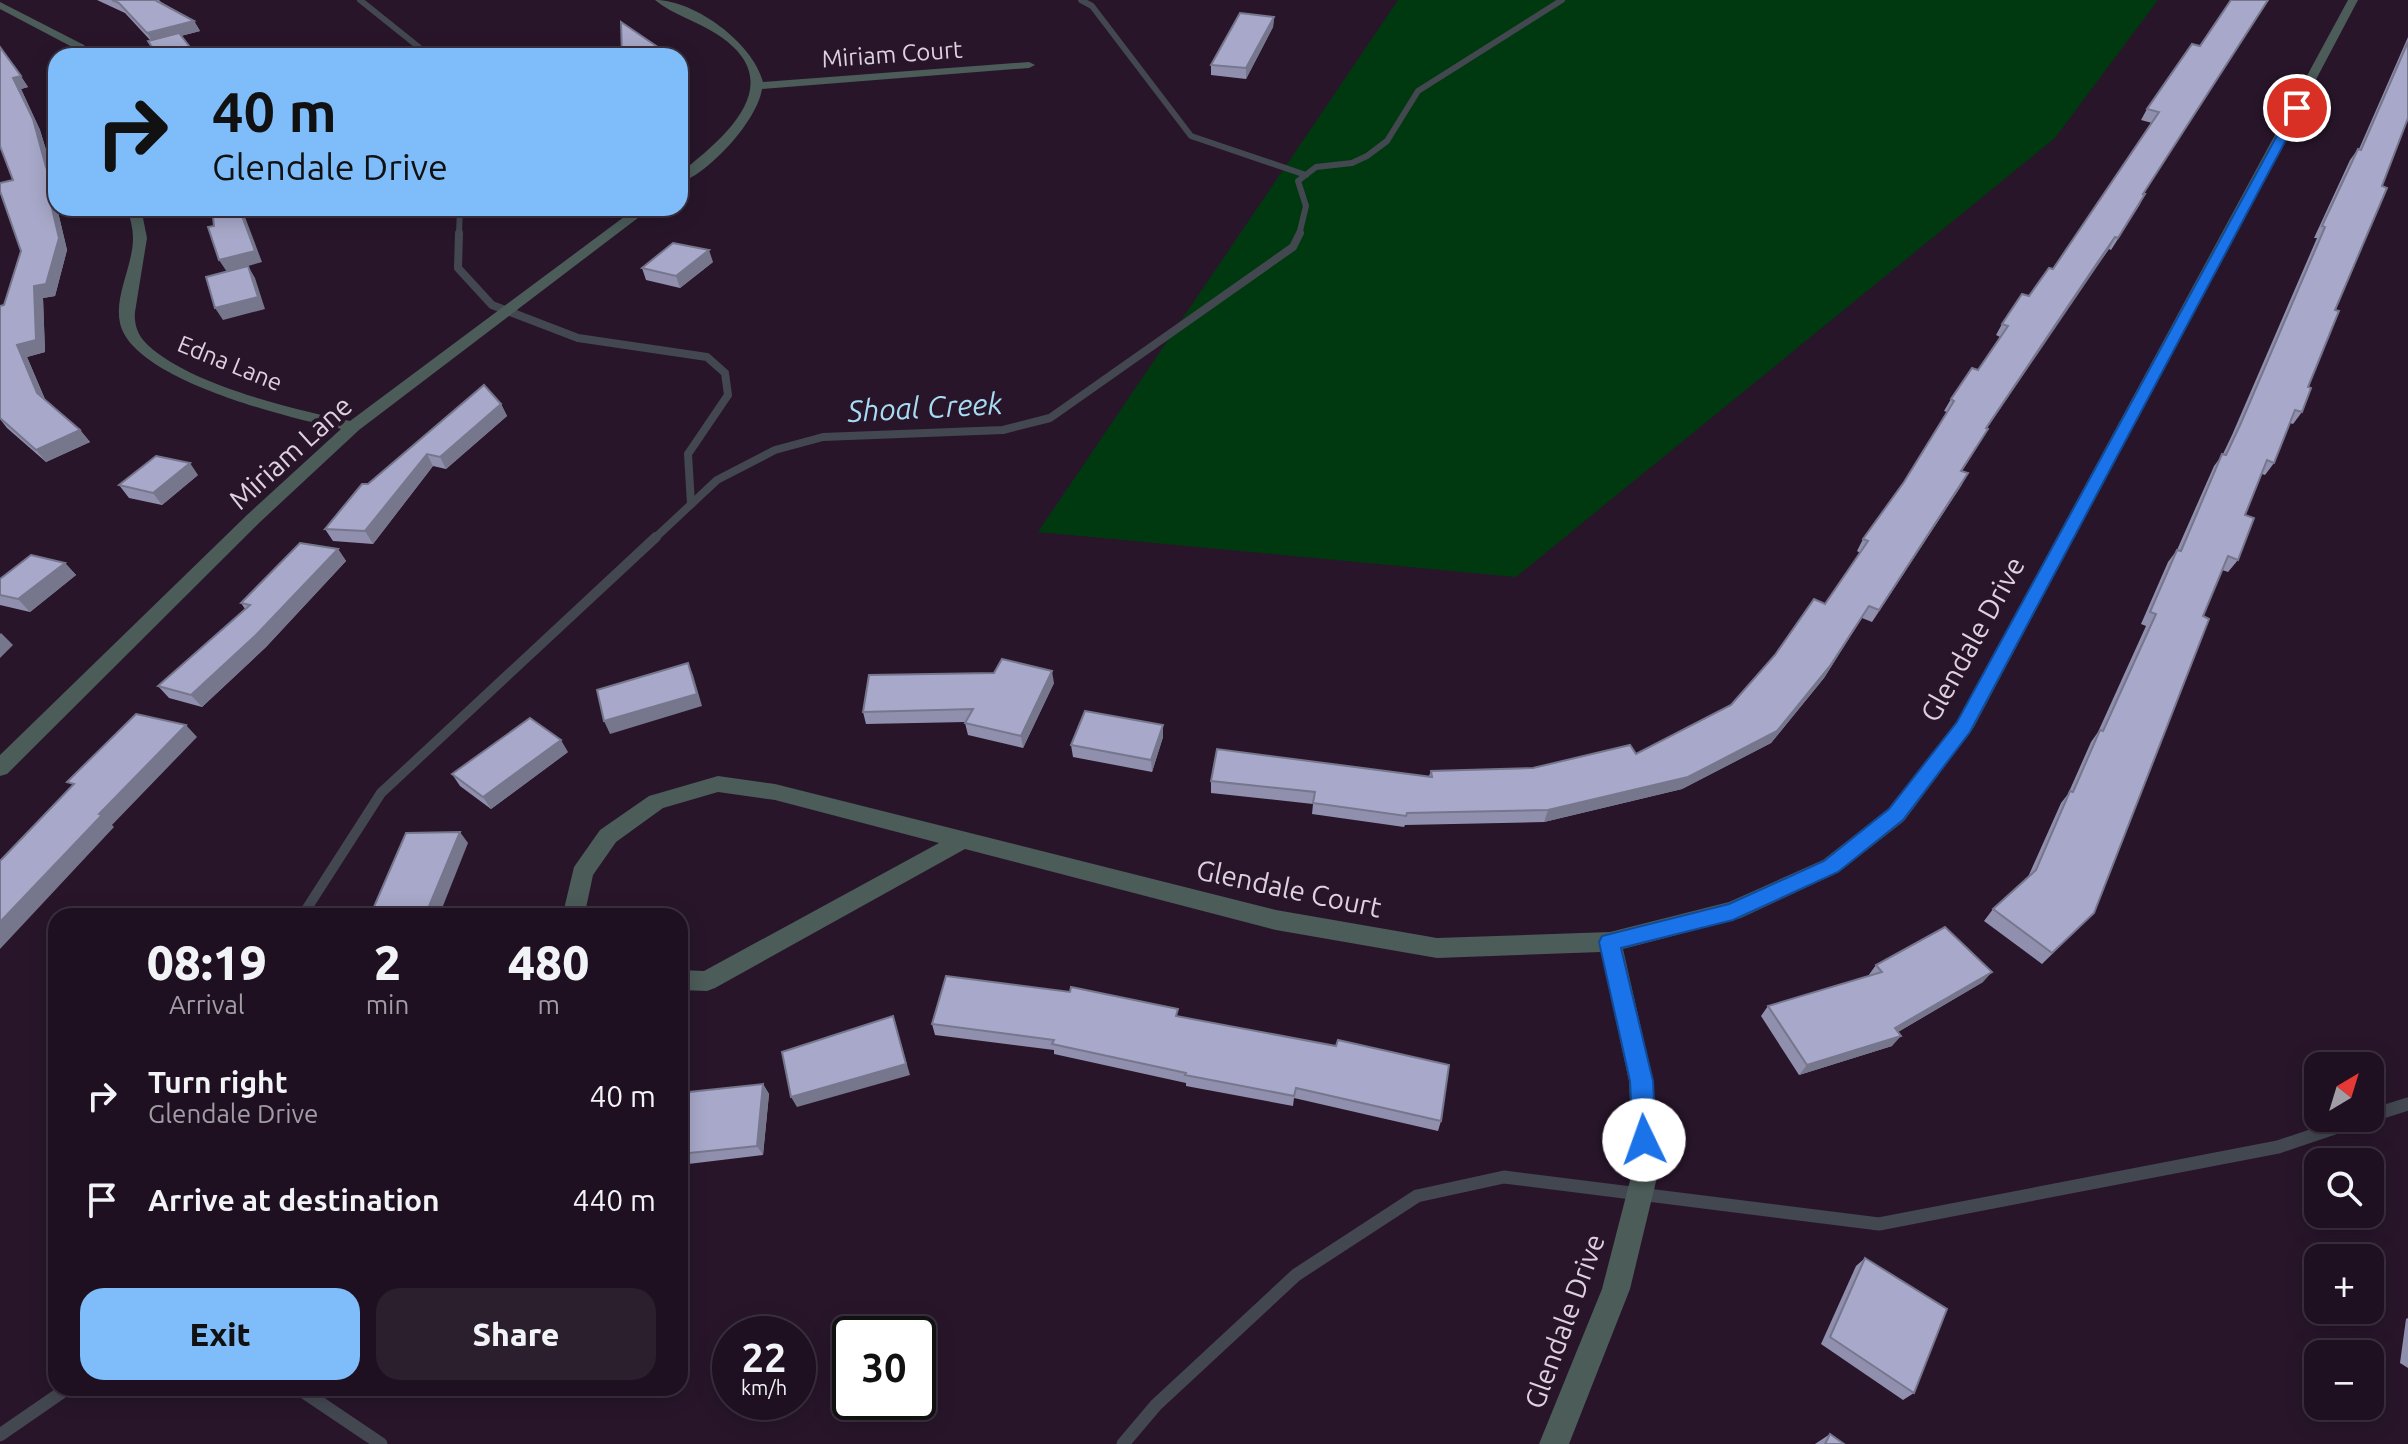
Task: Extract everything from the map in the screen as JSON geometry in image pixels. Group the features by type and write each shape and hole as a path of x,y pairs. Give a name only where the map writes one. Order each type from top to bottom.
{"street":[{"path":"660,0 734,41 753,62 758,86 751,109 737,132 688,172"},
{"name":"Glendale Drive","path":"1554,1444 1616,1289 1646,1169 1641,1081 1610,942 1733,911 1831,866 1896,815 1964,727 2353,0"},
{"path":"0,5 81,48"},
{"name":"Miriam Court","path":"758,86 1029,65"},
{"name":"Edna Lane","path":"136,216 140,235 127,324 131,339 162,363 247,401 353,427"},
{"name":"Miriam Lane","path":"0,768 253,519 353,427 633,216"},
{"name":"Glendale Court","path":"575,908 582,873 608,836 656,802 718,784 775,792 1276,920 1437,948 1610,942"},
{"path":"688,980 707,981 963,840"}],"green space":[{"path":"1398,0 2158,0 2055,138 1516,577 1038,532"}],"building":[{"path":"112,0 155,0 194,21 147,33 119,3"},
{"path":"2231,0 2268,0 2118,238 2115,237 1986,428 1961,471 1968,473 1879,610 1869,606 1830,666 1777,731 1688,777 1548,810 1407,813 1406,816 1313,803 1315,792 1211,781 1217,749 1432,777 1431,771 1533,768 1630,745 1636,754 1731,705 1775,655 1814,599 1825,604 1868,541 1863,539 1904,482 1954,401 1951,399 1972,368 1978,370 2008,326 2002,324 2022,294 2029,296 2049,268 2053,269 2159,112 2147,109 2192,44 2200,46"},
{"path":"1240,13 1274,17 1246,68 1211,65"},
{"path":"621,22 659,48 622,48"},
{"path":"179,33 191,48 153,48 148,41"},
{"path":"2408,42 2408,118 2382,186 2387,188 2335,310 2339,311 2308,387 2311,388 2302,412 2295,410 2274,463 2267,460 2245,515 2254,518 2238,560 2228,556 2203,616 2209,619 2094,913 2052,953 1993,909 2036,870 2070,791 2073,792 2100,730 2103,731 2156,614 2150,612 2177,550 2181,551 2222,454 2226,455 2241,423 2325,227 2322,226 2358,149 2361,150"},
{"path":"0,47 21,76 13,78 33,119 48,171 48,216 54,216 59,238 46,284 34,286 36,340 17,345 37,393 80,430 36,450 0,418 0,306 4,305 21,251 0,191 0,183 13,180 0,146"},
{"path":"213,216 242,216 255,251 219,260 208,227 214,226"},
{"path":"673,243 709,250 676,276 642,268"},
{"path":"248,266 258,297 215,308 206,277"},
{"path":"484,385 501,404 440,457 427,454 365,531 325,529 362,484 368,484"},
{"path":"156,456 190,463 153,493 119,485"},
{"path":"300,543 338,549 256,635 191,695 158,686 250,605 241,603"},
{"path":"31,555 65,563 18,599 0,595 0,579"},
{"path":"1002,659 1052,671 1021,736 965,723 973,709 863,712 869,675 994,673"},
{"path":"688,663 697,694 604,721 597,690"},
{"path":"1085,711 1163,725 1151,760 1071,745"},
{"path":"136,714 186,725 0,922 0,861 74,784 67,782"},
{"path":"530,718 561,740 483,797 452,774"},
{"path":"460,832 428,908 373,908 406,833"},
{"path":"1945,927 1992,972 1895,1028 1901,1036 1807,1065 1768,1006 1882,972 1876,965"},
{"path":"946,976 1070,992 1071,987 1178,1009 1176,1016 1336,1046 1338,1040 1449,1065 1441,1121 1296,1088 1294,1096 1185,1075 1052,1044 1054,1040 932,1024"},
{"path":"893,1016 906,1064 791,1097 782,1052"},
{"path":"763,1084 757,1146 688,1153 688,1092"},
{"path":"1865,1258 1947,1309 1914,1393 1830,1337"},
{"path":"1830,1434 1844,1444 1825,1444"}],"waterway":[{"path":"360,0 420,48"},
{"path":"1081,0 1092,6 1191,136 1306,175"},
{"name":"Shoal Creek","path":"1306,175 1316,167 1352,163 1367,156 1387,141 1418,91 1562,0"},
{"name":"Shoal Creek","path":"1299,235 1306,206 1298,181 1306,175"},
{"path":"459,235 460,216"},
{"path":"459,233 458,268 492,305 578,338 707,357 725,373 728,395 688,454 691,504"},
{"name":"Shoal Creek","path":"654,539 717,480 775,450 823,437 1003,430 1050,418 1293,247 1299,235"},
{"name":"Shoal Creek","path":"307,908 381,793 656,537"},
{"path":"2384,1112 2408,1104"},
{"path":"1123,1444 1156,1405 1296,1275 1417,1196 1504,1177 1879,1224 2278,1147 2322,1132"},
{"name":"Shoal Creek","path":"0,1435 56,1396"},
{"path":"310,1396 381,1444"}],"route":[{"path":"1644,1140 1641,1081 1610,942 1733,911 1831,866 1896,815 1964,727 2297,108"}]}
